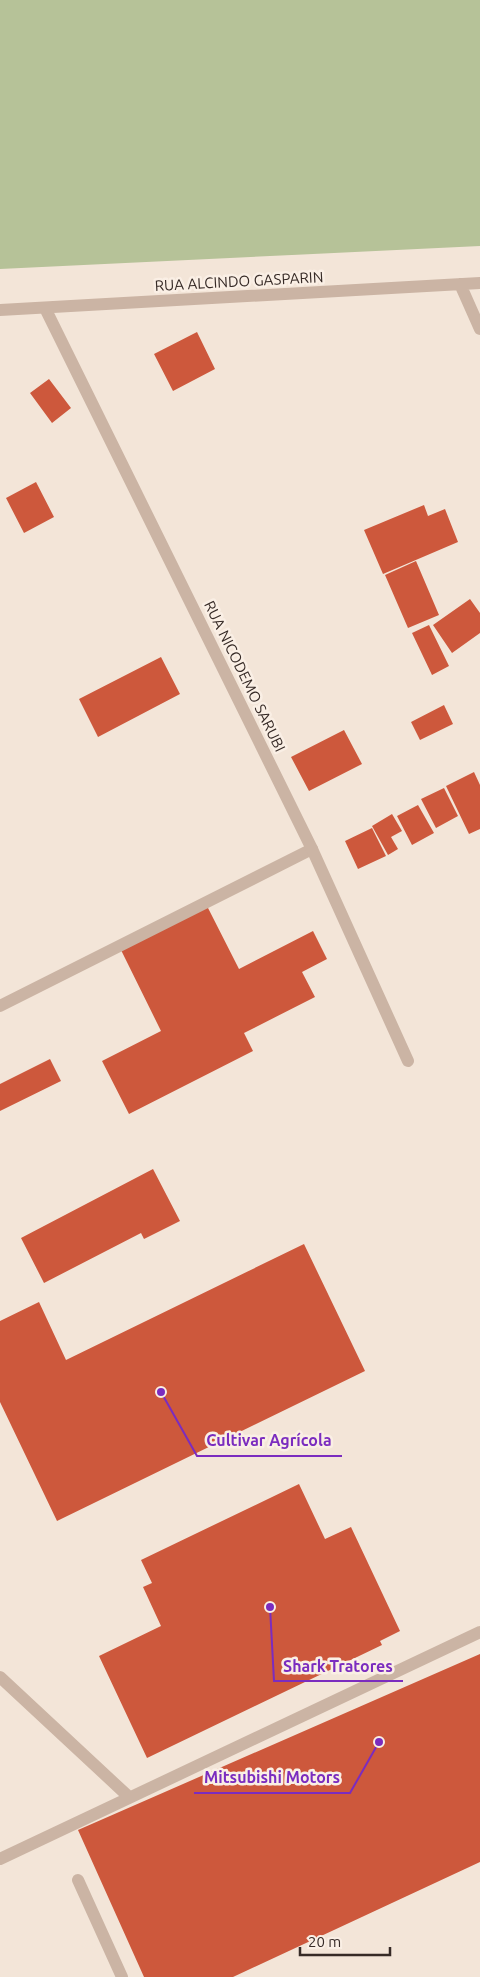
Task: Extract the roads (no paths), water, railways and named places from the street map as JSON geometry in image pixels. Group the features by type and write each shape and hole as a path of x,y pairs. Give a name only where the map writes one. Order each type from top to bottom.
{"street":[{"name":"RUA ALCINDO GASPARIN","path":"0,310 480,283"},
{"path":"460,284 480,329"},
{"name":"RUA NICODEMO SARUBI","path":"45,308 312,848 408,1062"},
{"path":"0,1006 312,848"},
{"path":"0,1859 480,1632"},
{"path":"0,1677 129,1797"},
{"path":"78,1880 122,1977"}],"place":[{"name":"Cultivar Agrícola","path":"161,1392"},
{"name":"Shark Tratores","path":"270,1607"},
{"name":"Mitsubishi Motors","path":"379,1742"}]}
